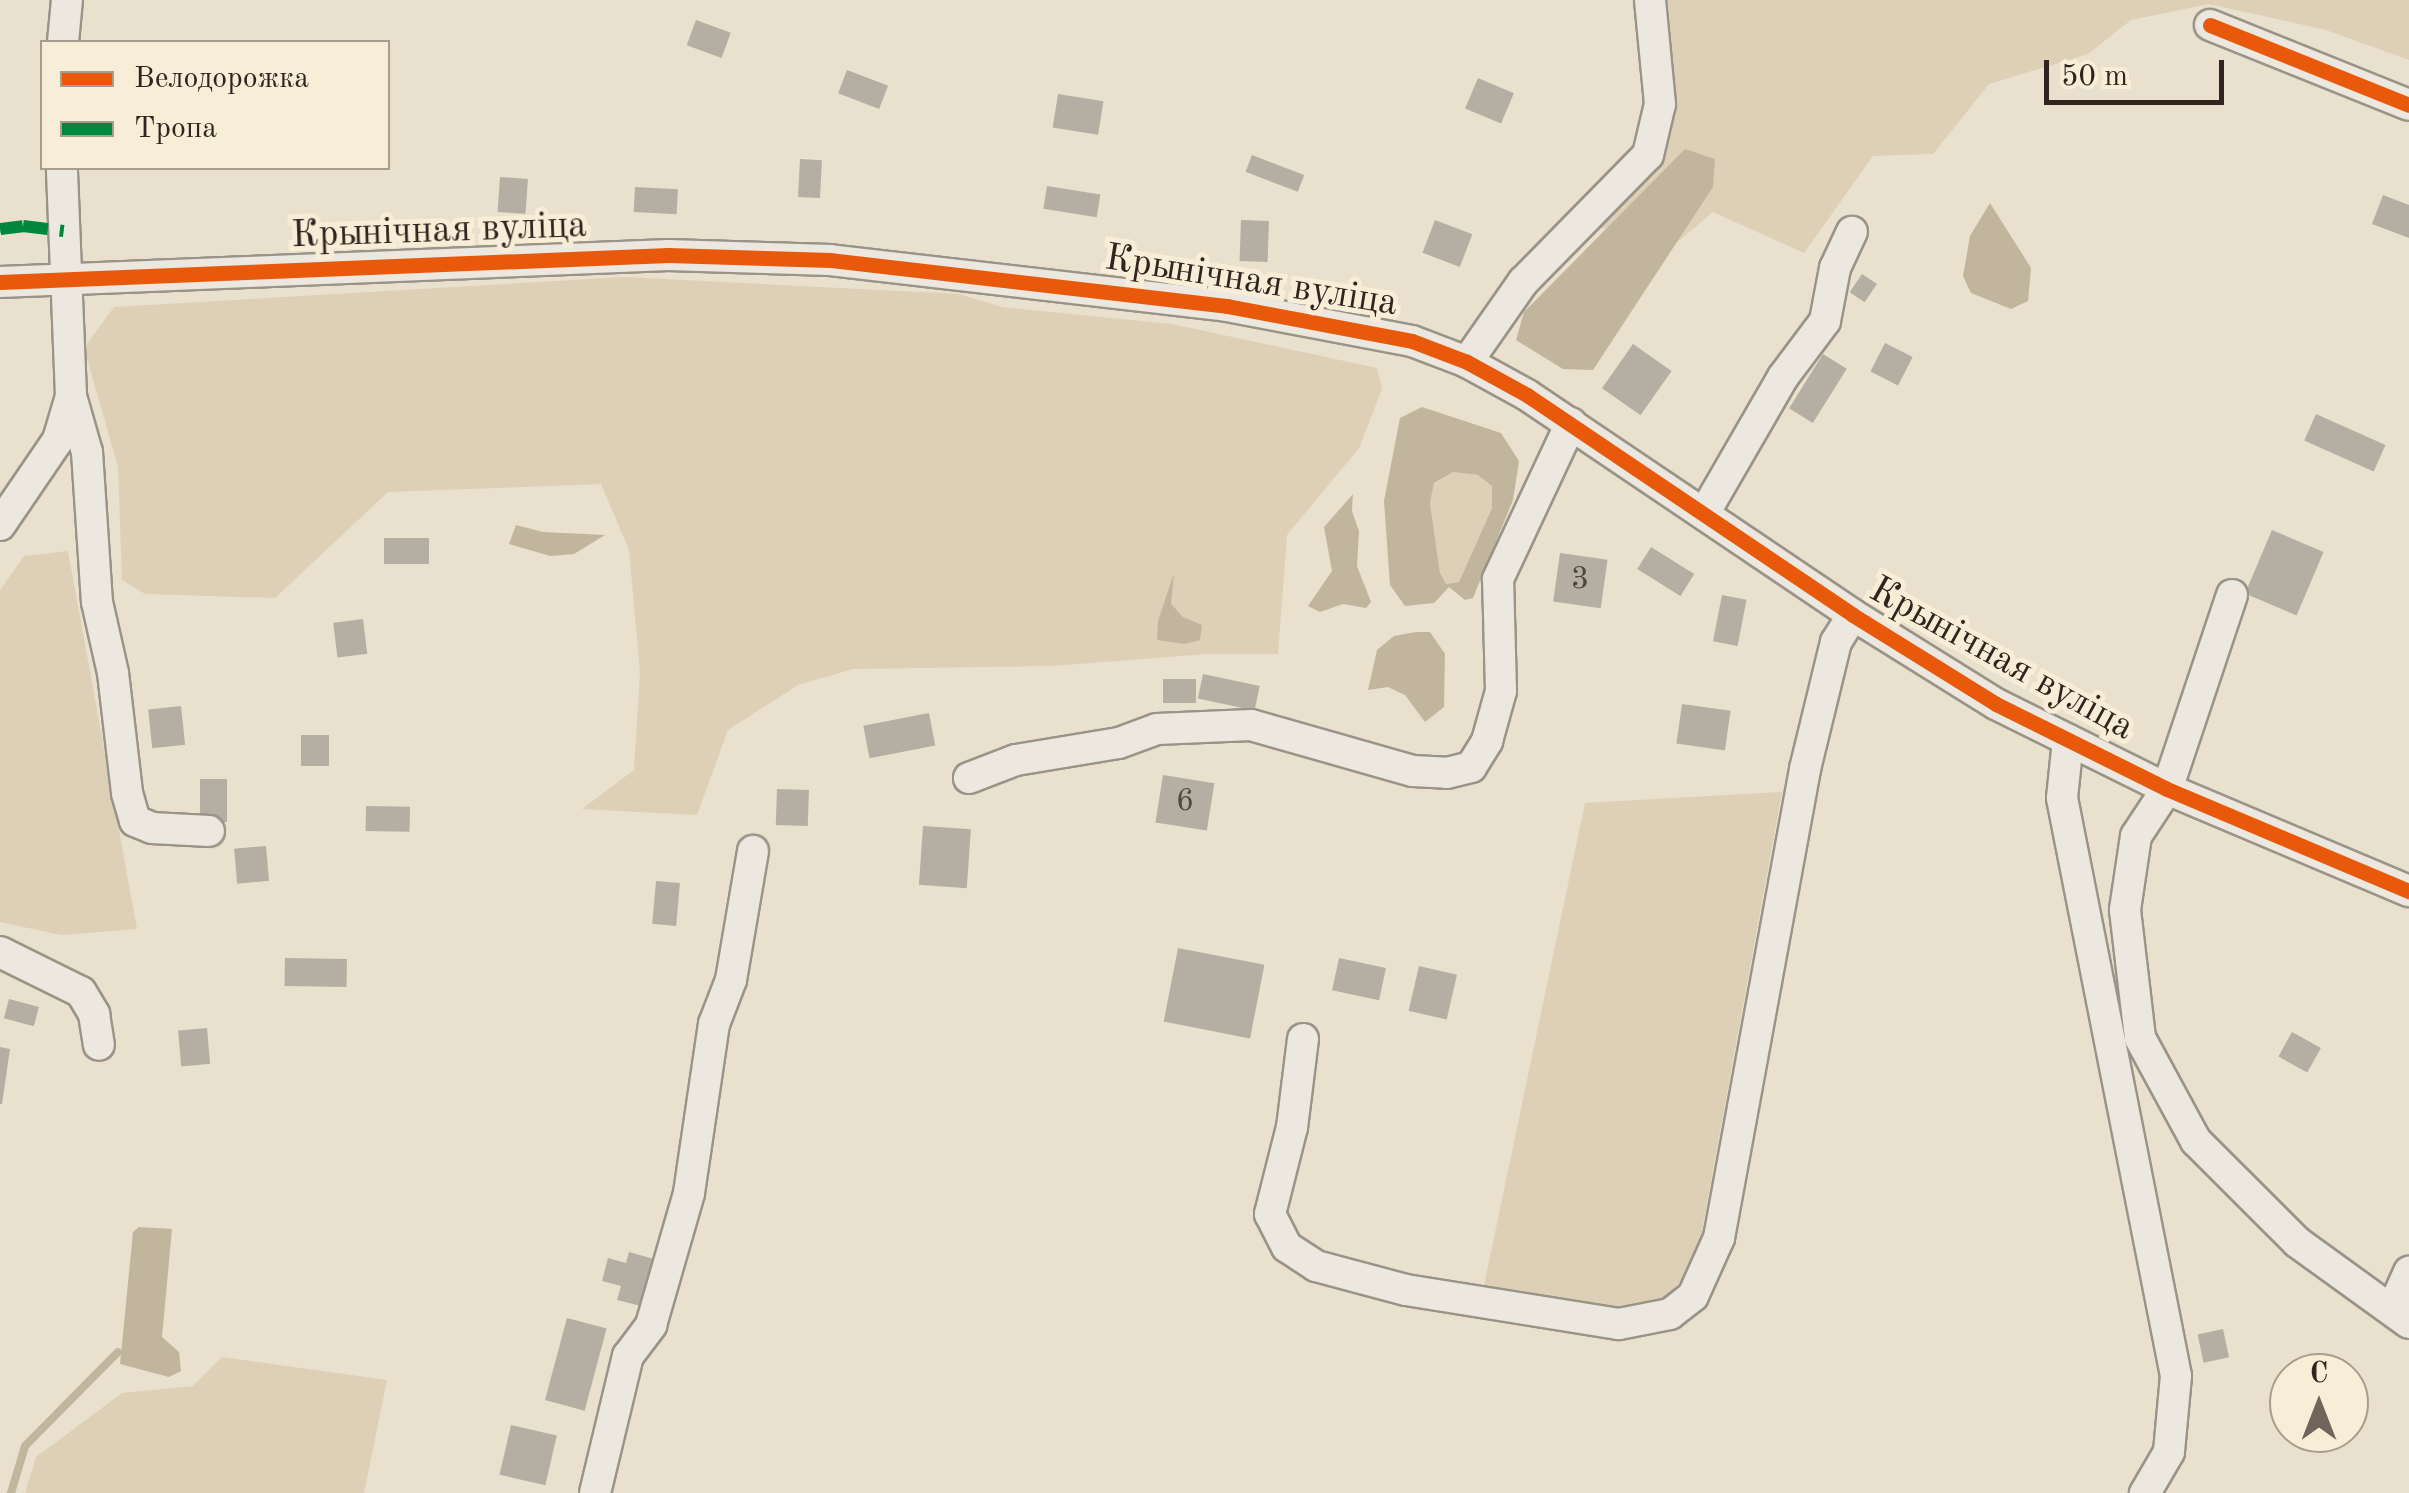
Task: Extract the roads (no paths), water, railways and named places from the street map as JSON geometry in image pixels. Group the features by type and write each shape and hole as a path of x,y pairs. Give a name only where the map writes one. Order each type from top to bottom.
{"street":[{"path":"63,40 67,0"},
{"path":"1467,362 1523,282 1648,155 1660,104 1650,0"},
{"path":"2210,25 2409,105"},
{"path":"62,170 71,396 87,452 96,602 113,673 127,793 135,821 152,828 209,831"},
{"path":"1704,512 1783,376 1825,321 1835,268 1852,232"},
{"name":"Крынічная вуліца","path":"0,282 668,255 830,260 1227,306 1412,341 1467,362 1572,423 1853,615 1996,704 2168,788 2409,891"},
{"path":"0,525 58,440 71,396"},
{"path":"970,778 1016,760 1119,742 1156,729 1252,725 1413,770 1447,772 1471,767 1487,741 1501,691 1503,628 1498,579 1572,423"},
{"path":"2232,595 2168,788 2136,836 2125,910 2140,1038 2196,1141 2297,1242 2400,1317 2409,1272"},
{"path":"1303,1038 1292,1127 1270,1214 1287,1247 1316,1266 1406,1290 1587,1320 1648,1320 1670,1314 1694,1296 1719,1238 1824,681 1836,642 1853,615"},
{"path":"2068,740 2062,798 2176,1376 2169,1452 2145,1493"},
{"path":"595,1493 628,1356 652,1325 689,1193 714,1024 731,980 753,851"},
{"path":"0,952 81,992 94,1014 99,1045"}],"waterway":[{"path":"11,1493 25,1446 118,1352"}]}
